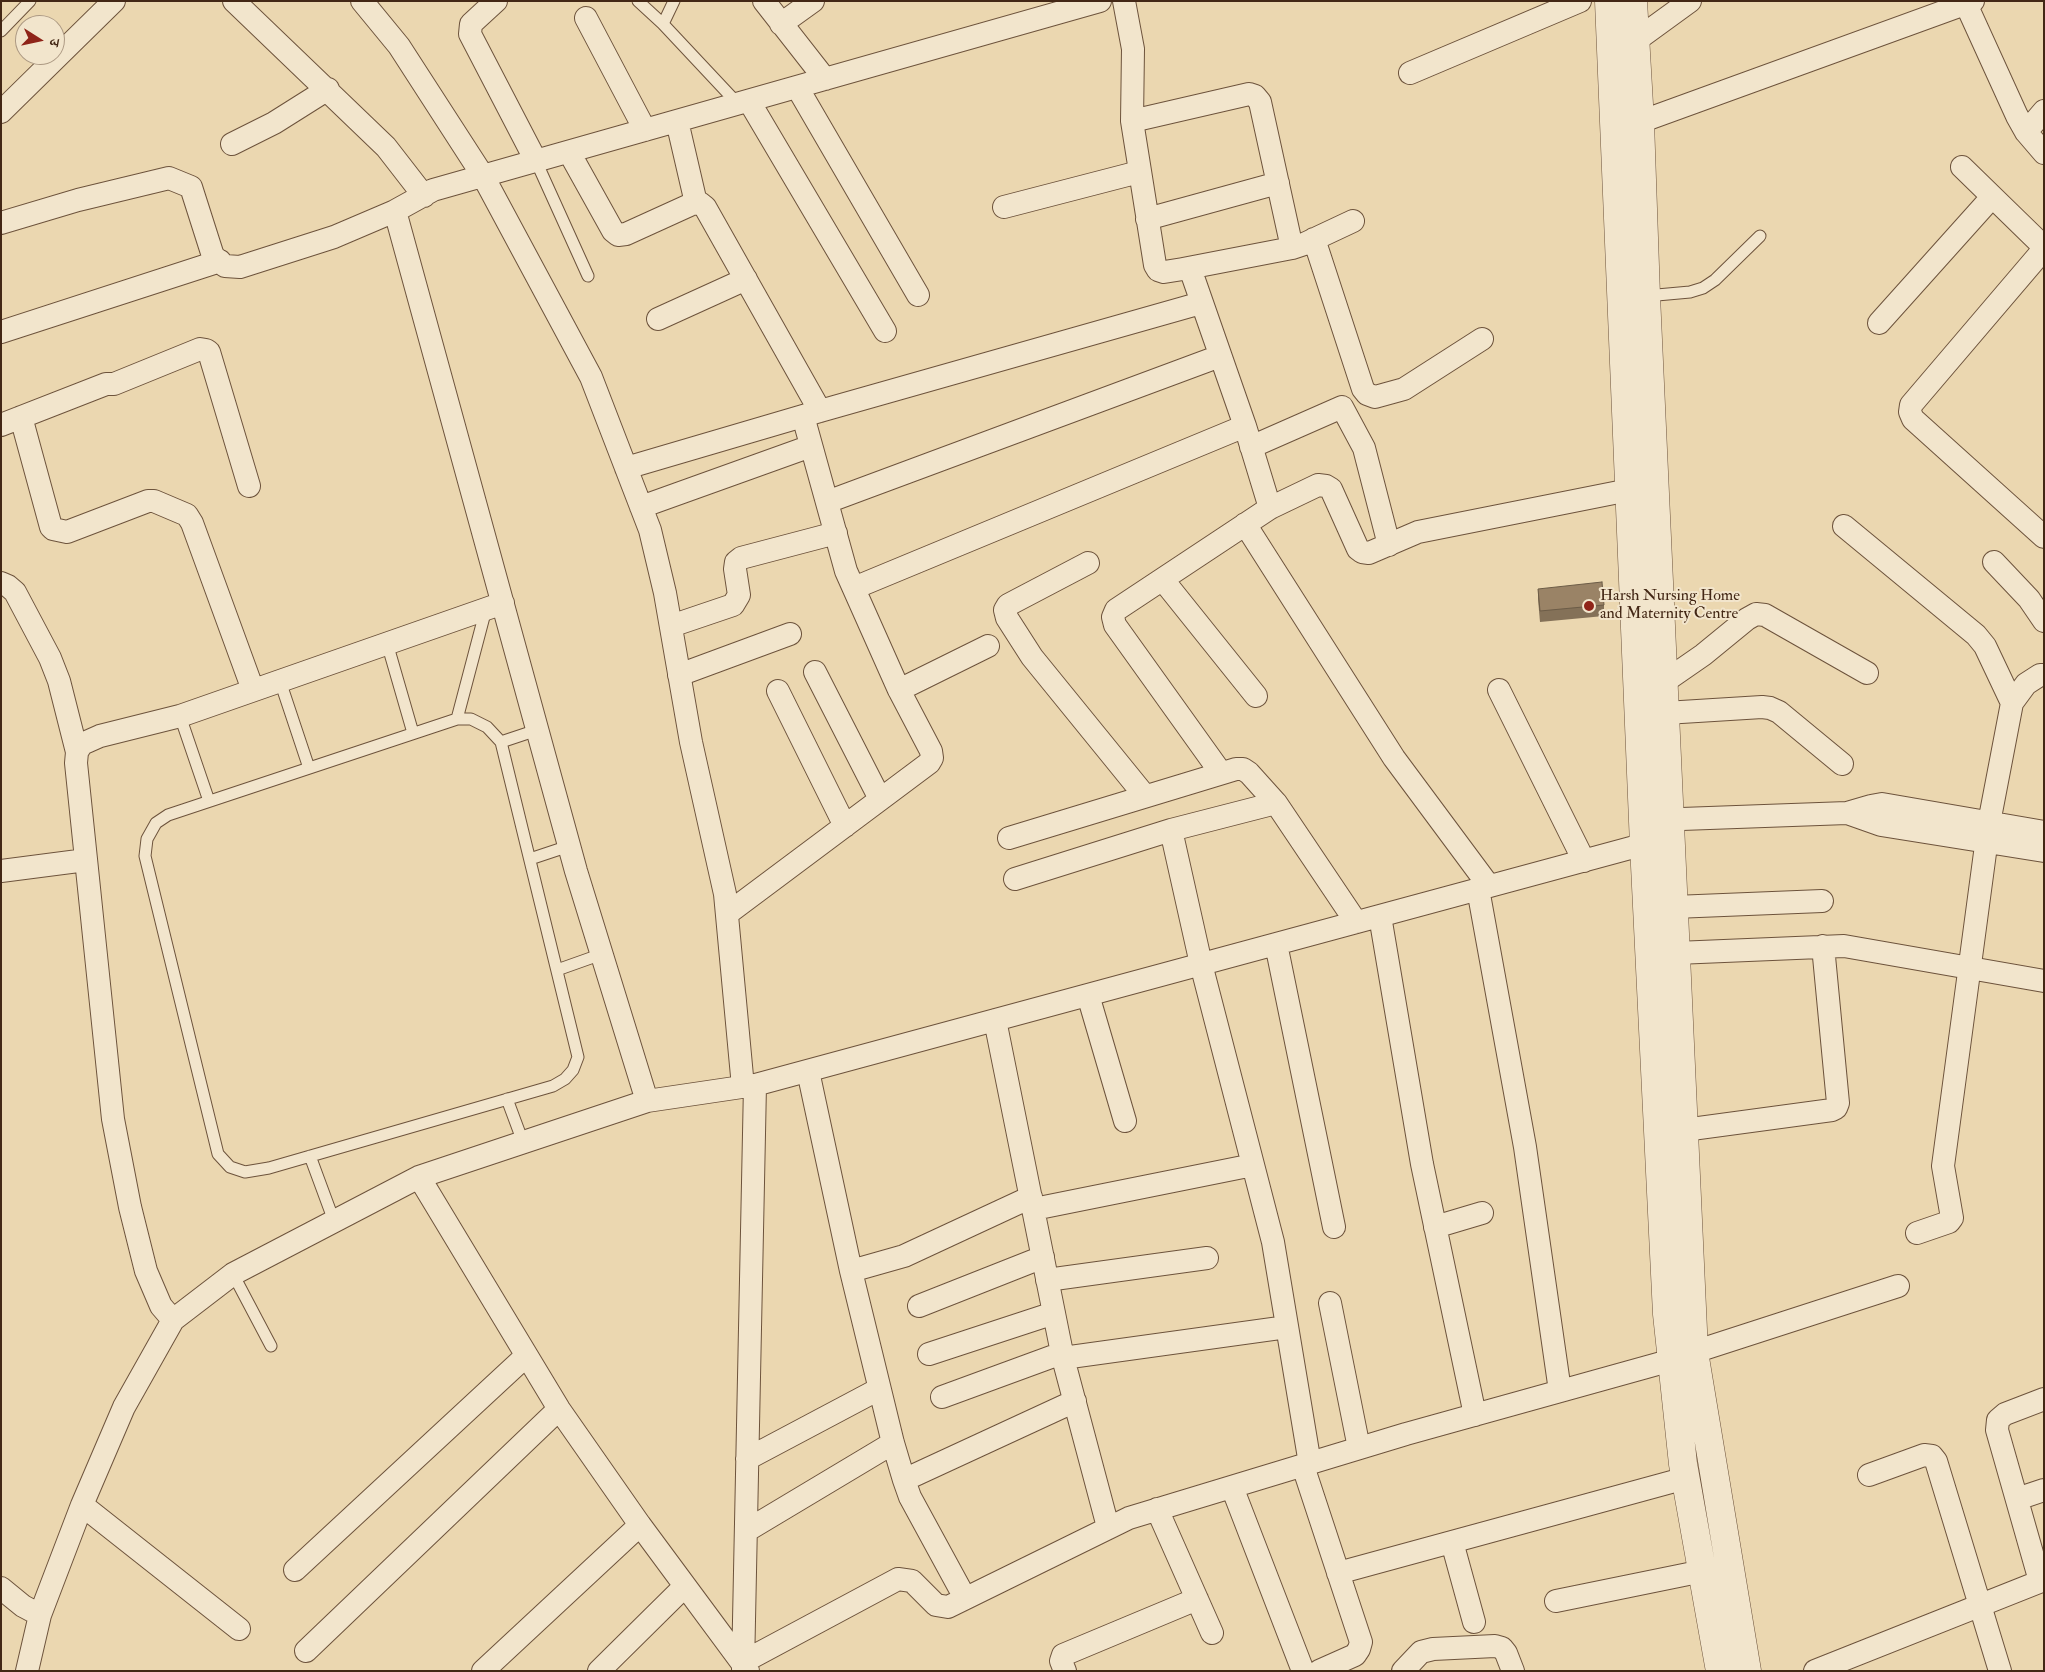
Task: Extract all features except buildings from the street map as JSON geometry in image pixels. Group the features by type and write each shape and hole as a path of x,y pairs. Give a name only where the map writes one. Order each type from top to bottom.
{"street":[{"path":"1,112 114,1"},
{"path":"234,1 386,146 424,196"},
{"path":"362,1 399,46 483,176 591,377 657,554 691,742 720,867 749,1086 744,1667"},
{"path":"496,1 471,24 470,34 536,161"},
{"path":"764,1 825,79"},
{"path":"781,24 813,1"},
{"path":"1,222 78,200 169,178 191,187 214,256 225,266 240,267 334,237 395,211 433,190 1100,1"},
{"path":"1124,1 1133,49 1132,121 1155,265 1158,270 1164,272 1183,269 1292,248 1353,221"},
{"path":"1410,73 1580,1"},
{"path":"1609,1 1629,490 1644,526 1664,682 1684,1130 1683,1356 1686,1478 1720,1671"},
{"path":"1633,1 1640,122 1646,296 1643,833 1667,1314 1683,1356 1747,1671"},
{"path":"1635,41 1690,1"},
{"path":"1614,132 1969,3 2017,116 2026,132 2044,153"},
{"path":"586,18 645,130"},
{"path":"797,87 918,295"},
{"path":"232,144 274,123 328,89"},
{"path":"1132,121 1249,94 1255,96 1260,102 1292,248"},
{"path":"743,102 885,332"},
{"path":"2026,132 2044,111"},
{"path":"677,121 696,203"},
{"path":"569,152 613,231 618,235 626,234 696,203 700,203 705,207 746,279 812,413 811,446 846,571 899,690 931,751 932,758 929,763 727,914"},
{"path":"1962,167 2044,248 1911,405 1910,412 1913,419 2044,537"},
{"path":"1004,207 1139,172"},
{"path":"1147,219 1278,183"},
{"path":"1879,323 1992,197"},
{"path":"395,211 494,606 537,730 569,846 647,1101"},
{"path":"1314,239 1363,389 1367,394 1375,396 1404,389 1482,339"},
{"path":"1,332 220,261"},
{"path":"1183,269 1192,274 1248,436 1270,508"},
{"path":"658,319 746,279"},
{"path":"626,468 812,413 1202,303"},
{"path":"249,486 209,352 206,350 200,349 114,384 106,384 11,421 51,527 54,529 67,532 148,501 154,501 187,515 192,523 253,690"},
{"path":"827,502 1220,356"},
{"path":"854,588 1248,436 1342,407 1364,448 1389,545"},
{"path":"641,507 811,446"},
{"path":"1221,773 1115,625 1113,617 1116,610 1270,508 1318,485 1326,486 1330,489 1358,549 1369,553 1426,530 1629,490"},
{"path":"1245,524 1394,758 1484,888 1525,1147 1560,1391"},
{"path":"1844,526 1976,635 1985,646 2012,703"},
{"path":"671,626 733,606 739,595 735,569 736,562 741,558 836,533"},
{"path":"1994,562 2028,599 2044,621"},
{"path":"1088,563 1008,605 1005,610 1006,618 1032,657 1145,796"},
{"path":"1163,580 1256,696"},
{"path":"1,583 15,592 50,658 77,752 76,763 103,1036 115,1128 130,1208 146,1271 161,1306 173,1320"},
{"path":"77,752 82,744 100,736 180,716 494,606"},
{"path":"1664,682 1756,614 1765,615 1867,673"},
{"path":"679,675 790,634"},
{"path":"899,690 988,646"},
{"path":"815,672 880,799"},
{"path":"1917,1233 1949,1222 1952,1218 1943,1166 1988,832 2012,703 2026,684 2042,675"},
{"path":"1499,690 1584,861"},
{"path":"778,691 844,826"},
{"path":"1665,713 1770,708 1779,712 1842,764"},
{"path":"1009,838 1236,768 1243,769 1249,773 1276,803 1356,922"},
{"path":"1015,879 1171,830 1276,803"},
{"path":"27,1671 40,1614 82,1505 124,1407 173,1320 233,1274 419,1177 647,1101 749,1086 808,1071 1584,861 1643,833 1670,828 1848,813 1882,804 1988,832 2044,851"},
{"path":"1171,830 1201,964 1273,1242 1307,1465 1338,1573 1361,1642 1360,1649 1355,1655 1318,1671"},
{"path":"1988,832 2044,832"},
{"path":"1,871 86,860"},
{"path":"1674,907 1822,901"},
{"path":"1380,916 1422,1164 1474,1415"},
{"path":"1276,944 1334,1227"},
{"path":"1684,1130 1836,1108 1838,1103 1824,946"},
{"path":"1676,952 1844,946 2044,981"},
{"path":"1088,995 1125,1122"},
{"path":"995,1020 1063,1356 1108,1527"},
{"path":"808,1071 851,1270 879,1389 904,1480 910,1497 965,1598"},
{"path":"851,1270 904,1256 1032,1203 1253,1165"},
{"path":"419,1177 559,1409 640,1526 744,1667"},
{"path":"1435,1227 1482,1213"},
{"path":"919,1306 1043,1257"},
{"path":"1048,1280 1207,1258"},
{"path":"744,1667 898,1579 912,1581 936,1605 942,1608 948,1607 1108,1527 1157,1509 1359,1448 1683,1356 1898,1286"},
{"path":"1330,1303 1359,1448"},
{"path":"929,1354 1054,1313"},
{"path":"942,1397 1063,1356 1287,1327"},
{"path":"295,1570 526,1356"},
{"path":"747,1459 879,1389"},
{"path":"1815,1671 2042,1580 1997,1430 1998,1420 2006,1414 2044,1399"},
{"path":"904,1480 1075,1402"},
{"path":"306,1651 559,1409"},
{"path":"746,1532 893,1443"},
{"path":"1869,1475 1924,1454 1932,1456 1936,1461 2000,1671"},
{"path":"1338,1573 1686,1478"},
{"path":"1232,1487 1303,1671"},
{"path":"2017,1500 2044,1490"},
{"path":"82,1505 239,1630"},
{"path":"1157,1509 1212,1633"},
{"path":"482,1671 640,1526"},
{"path":"1452,1542 1474,1622"},
{"path":"1556,1601 1702,1571"},
{"path":"599,1671 685,1586"},
{"path":"1,1588 23,1606 40,1614"},
{"path":"1065,1671 1061,1661 1063,1655 1197,1599"},
{"path":"1403,1671 1421,1652 1433,1649 1495,1646 1502,1648 1506,1653 1513,1671"}],"lane":[{"path":"1,31 30,1"},
{"path":"638,1 743,102"},
{"path":"662,24 674,1"},
{"path":"536,161 588,276"},
{"path":"1646,296 1690,292 1704,288 1715,280 1760,236"},
{"path":"457,719 494,606"},
{"path":"388,643 413,733"},
{"path":"280,681 309,768"},
{"path":"180,716 209,801"},
{"path":"457,719 471,719 487,727 501,742 578,1057 573,1070 565,1079 553,1086 268,1168 246,1172 230,1167 218,1154 145,856 147,839 156,823 168,815 413,733 457,719"},
{"path":"501,742 537,730"},
{"path":"530,859 569,846"},
{"path":"556,970 602,954"},
{"path":"507,1099 523,1142"},
{"path":"310,1156 334,1222"},
{"path":"233,1274 271,1346"}],"place":[{"name":"Harsh Nursing Home and Maternity Centre","path":"1589,606"}]}
